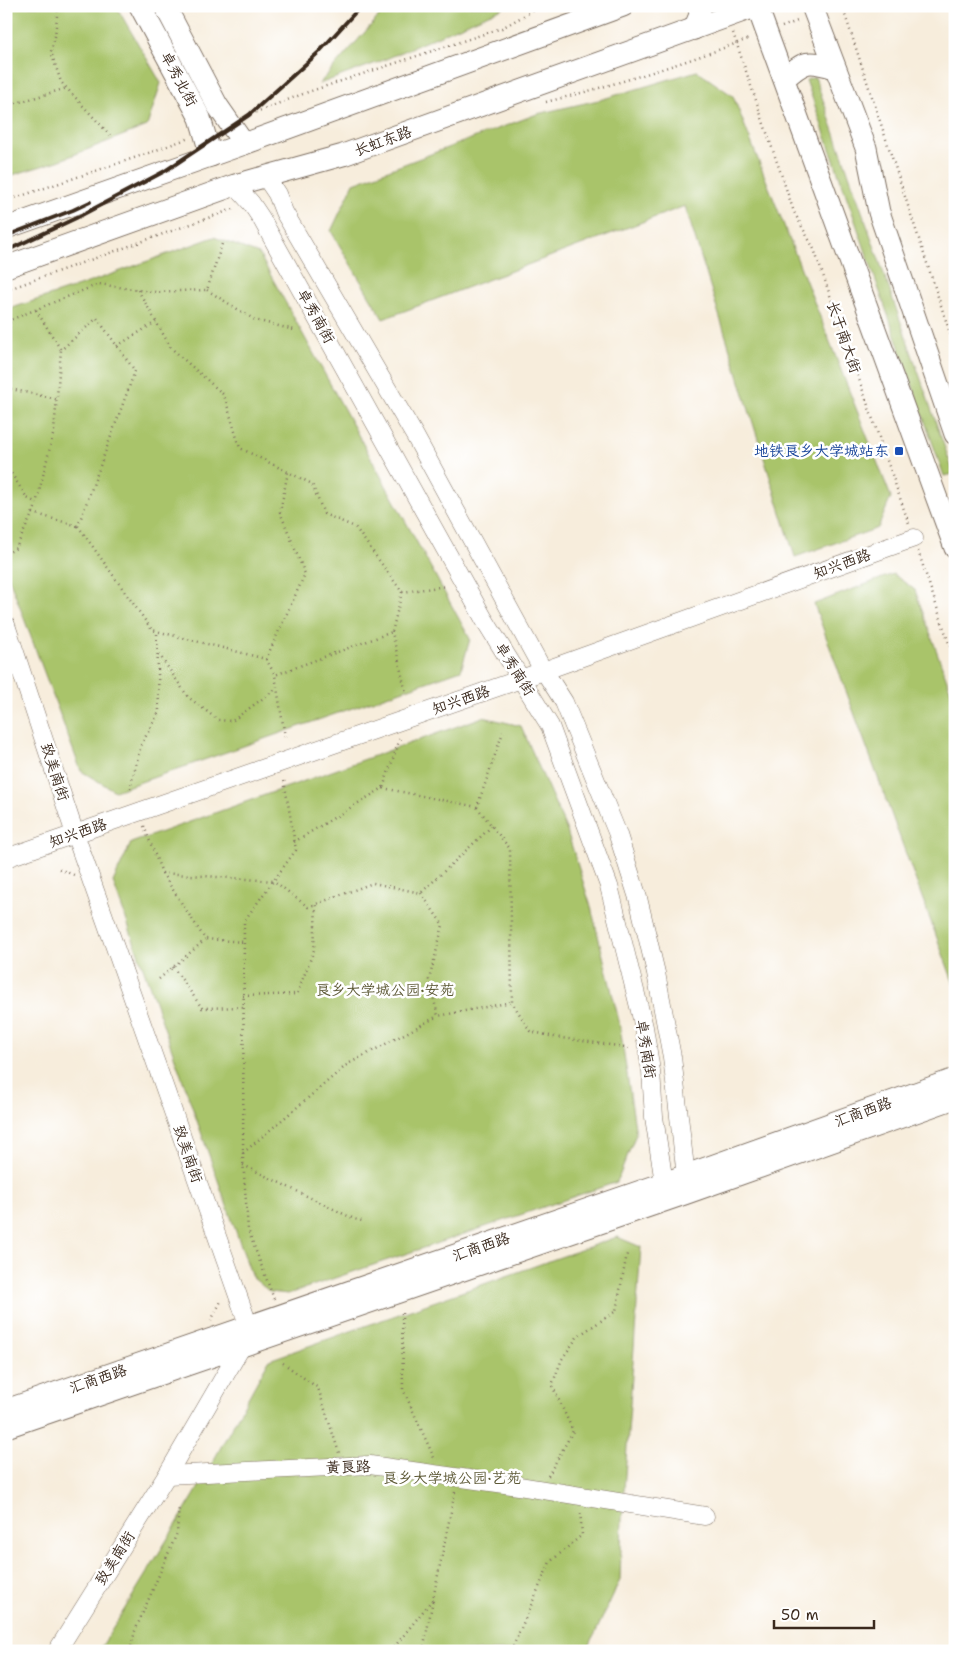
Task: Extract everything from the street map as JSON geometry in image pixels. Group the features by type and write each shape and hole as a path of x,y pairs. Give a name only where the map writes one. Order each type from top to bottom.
{"main road":[{"name":"卓秀北街","path":"140,6 200,118 211,156"},
{"path":"165,6 217,105 244,144"},
{"path":"6,228 211,156 623,6"},
{"path":"694,29 700,14 699,6"},
{"name":"长虹东路","path":"6,267 236,185 334,158 757,6"},
{"name":"长于南大街","path":"757,6 955,548"},
{"path":"812,6 866,148 879,212 955,434"},
{"path":"784,79 798,66 810,62 835,68"},
{"name":"汇商西路","path":"685,1185 955,1079"},
{"name":"汇商西路","path":"6,1427 246,1336 664,1192 955,1098"},
{"name":"汇商西路","path":"6,1410 246,1336"}],"street":[{"name":"卓秀南街","path":"266,176 277,194 284,212 415,436 539,664 567,711 617,832 638,898 656,973 672,1057 685,1185"},
{"name":"卓秀南街","path":"236,185 261,218 479,610 550,726 609,886 644,1027 651,1071 654,1117 664,1192"},
{"name":"知兴西路","path":"6,858 521,680 544,670 914,538"},
{"name":"致美南街","path":"6,625 246,1336 167,1475 57,1651"},
{"name":"黄良路","path":"167,1475 370,1465 541,1489 705,1516"}],"path":[{"path":"58,6 55,36 51,52 61,82 110,135"},
{"path":"229,123 308,92 502,28 541,6"},
{"path":"842,6 955,348"},
{"name":"长于南大街","path":"728,17 794,212 814,249 955,661"},
{"path":"6,104 13,104 67,88"},
{"path":"6,201 205,132"},
{"path":"207,290 222,244"},
{"path":"6,368 10,320 99,284 151,292 207,290 255,320 294,330"},
{"path":"138,290 171,348 224,395 240,448 312,484 324,514 355,527 402,592 392,632 406,694"},
{"path":"6,554 16,548 37,503 54,432 61,350 36,310"},
{"path":"61,350 97,318 135,371 78,526"},
{"path":"116,346 156,322"},
{"path":"6,388 56,399"},
{"path":"6,465 27,498 37,503"},
{"path":"266,659 305,574 280,512 288,472"},
{"path":"33,513 78,526 152,630 266,659 275,675 286,737"},
{"path":"402,592 448,586"},
{"path":"130,789 141,745 159,712 158,632"},
{"path":"275,675 392,632"},
{"path":"158,653 188,697 218,720 232,721 278,688"},
{"path":"477,807 503,732"},
{"path":"294,842 383,788 401,734"},
{"path":"274,1299 248,1230 243,1165 244,921 296,850 284,780"},
{"path":"383,788 477,807 510,849 512,1002 530,1030 554,1037 632,1048"},
{"path":"143,825 162,873 205,940"},
{"path":"421,893 492,826"},
{"path":"59,869 78,876"},
{"path":"162,873 274,880 308,907 373,883 421,893 443,925 429,980 438,1016"},
{"path":"244,996 297,994 314,950 316,904"},
{"path":"159,979 205,940 244,942"},
{"path":"172,967 202,1008 244,1007"},
{"path":"243,1153 348,1064 438,1016 512,1002"},
{"path":"243,1165 354,1219 362,1221"},
{"path":"541,1489 573,1431 552,1385 562,1359 578,1336 616,1311 627,1254"},
{"path":"208,1328 225,1294"},
{"path":"402,1313 403,1389 450,1476 433,1598 422,1651"},
{"path":"283,1363 318,1388 343,1467"},
{"path":"511,1651 550,1562 582,1536 579,1496"},
{"path":"130,1651 135,1631 177,1533 179,1506"},
{"path":"391,1651 433,1598"}],"green space":[{"path":"6,6 116,6 161,83 147,126 58,161 6,177"},
{"path":"388,6 507,6 379,62 319,84"},
{"path":"697,71 733,96 891,497 878,528 795,557 685,206 383,319 331,231 354,183 537,114 603,99"},
{"path":"815,77 954,474 944,476 806,80"},
{"path":"214,237 259,254 470,639 461,670 115,791 81,771 6,570 6,310 82,285"},
{"path":"893,574 915,590 955,703 955,987 814,604"},
{"name":"良乡大学城公园·安苑","path":"483,717 521,726 567,831 591,907 619,1021 636,1134 617,1182 288,1294 270,1292 252,1277 113,882 131,843"},
{"name":"良乡大学城公园·艺苑","path":"617,1237 641,1247 622,1519 620,1580 587,1651 99,1651 195,1494 269,1360"}],"railway":[{"path":"6,251 76,218 165,171 249,115 319,52 361,6"},
{"path":"6,236 90,202"}],"place":[{"name":"地铁良乡大学城站东","path":"899,451"}]}
